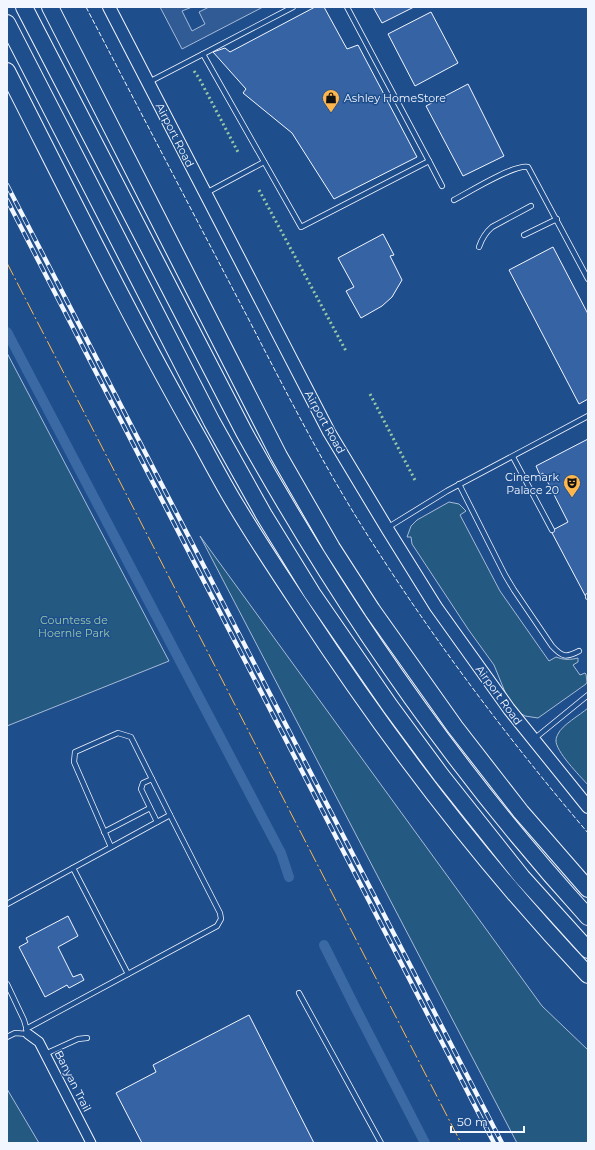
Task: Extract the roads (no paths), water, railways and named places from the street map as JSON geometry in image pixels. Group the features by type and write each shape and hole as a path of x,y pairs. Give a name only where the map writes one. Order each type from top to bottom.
{"highway":[{"path":"24,7 244,432 317,557 376,647 438,735 505,820 588,917"},
{"path":"50,7 279,456 332,548 372,610 455,727 522,812 588,889"},
{"path":"7,24 212,422 264,515 312,594 390,706 445,781 522,877 588,950"},
{"path":"7,71 167,383 237,508 271,561 340,666 387,733 436,798 489,864 550,935 588,975"}],"street":[{"name":"Airport Road","path":"108,7 325,425 436,607 509,710 588,807"},
{"name":"Banyan Trail","path":"27,1032 39,1042 91,1143"}],"lane":[{"path":"148,82 293,7"},
{"path":"347,7 442,186"},
{"path":"203,54 301,228 429,161"},
{"path":"205,193 264,162"},
{"path":"454,200 512,169 526,166 528,167 531,170 588,279"},
{"path":"479,247 482,238 492,227 531,206"},
{"path":"524,234 556,219"},
{"path":"387,528 459,484 588,416"},
{"path":"512,457 552,530"},
{"path":"459,484 505,575 552,646 557,652 564,656 568,656 579,651"},
{"path":"533,740 588,695"},
{"path":"7,1038 14,1033 27,1032 128,974 217,926 221,919 220,913 130,737 118,732 75,752 74,762 111,848"},
{"path":"152,779 143,783 141,789 157,822"},
{"path":"104,832 150,808"},
{"path":"7,904 170,815"},
{"path":"73,868 128,974"},
{"path":"7,984 24,1020 27,1032"},
{"path":"300,993 380,1143"},
{"path":"45,1054 78,1039 87,1038"}],"waterway":[{"path":"7,332 281,853 289,877"},
{"path":"324,945 425,1143"}],"railway":[{"path":"7,185 502,1143"},
{"path":"7,200 494,1143"}],"place":[{"name":"Ashley HomeStore","path":"331,113"},
{"name":"Cinemark Palace 20","path":"572,498"}],"park label":[{"name":"Countess de Hoernle Park","path":"74,626"}]}
